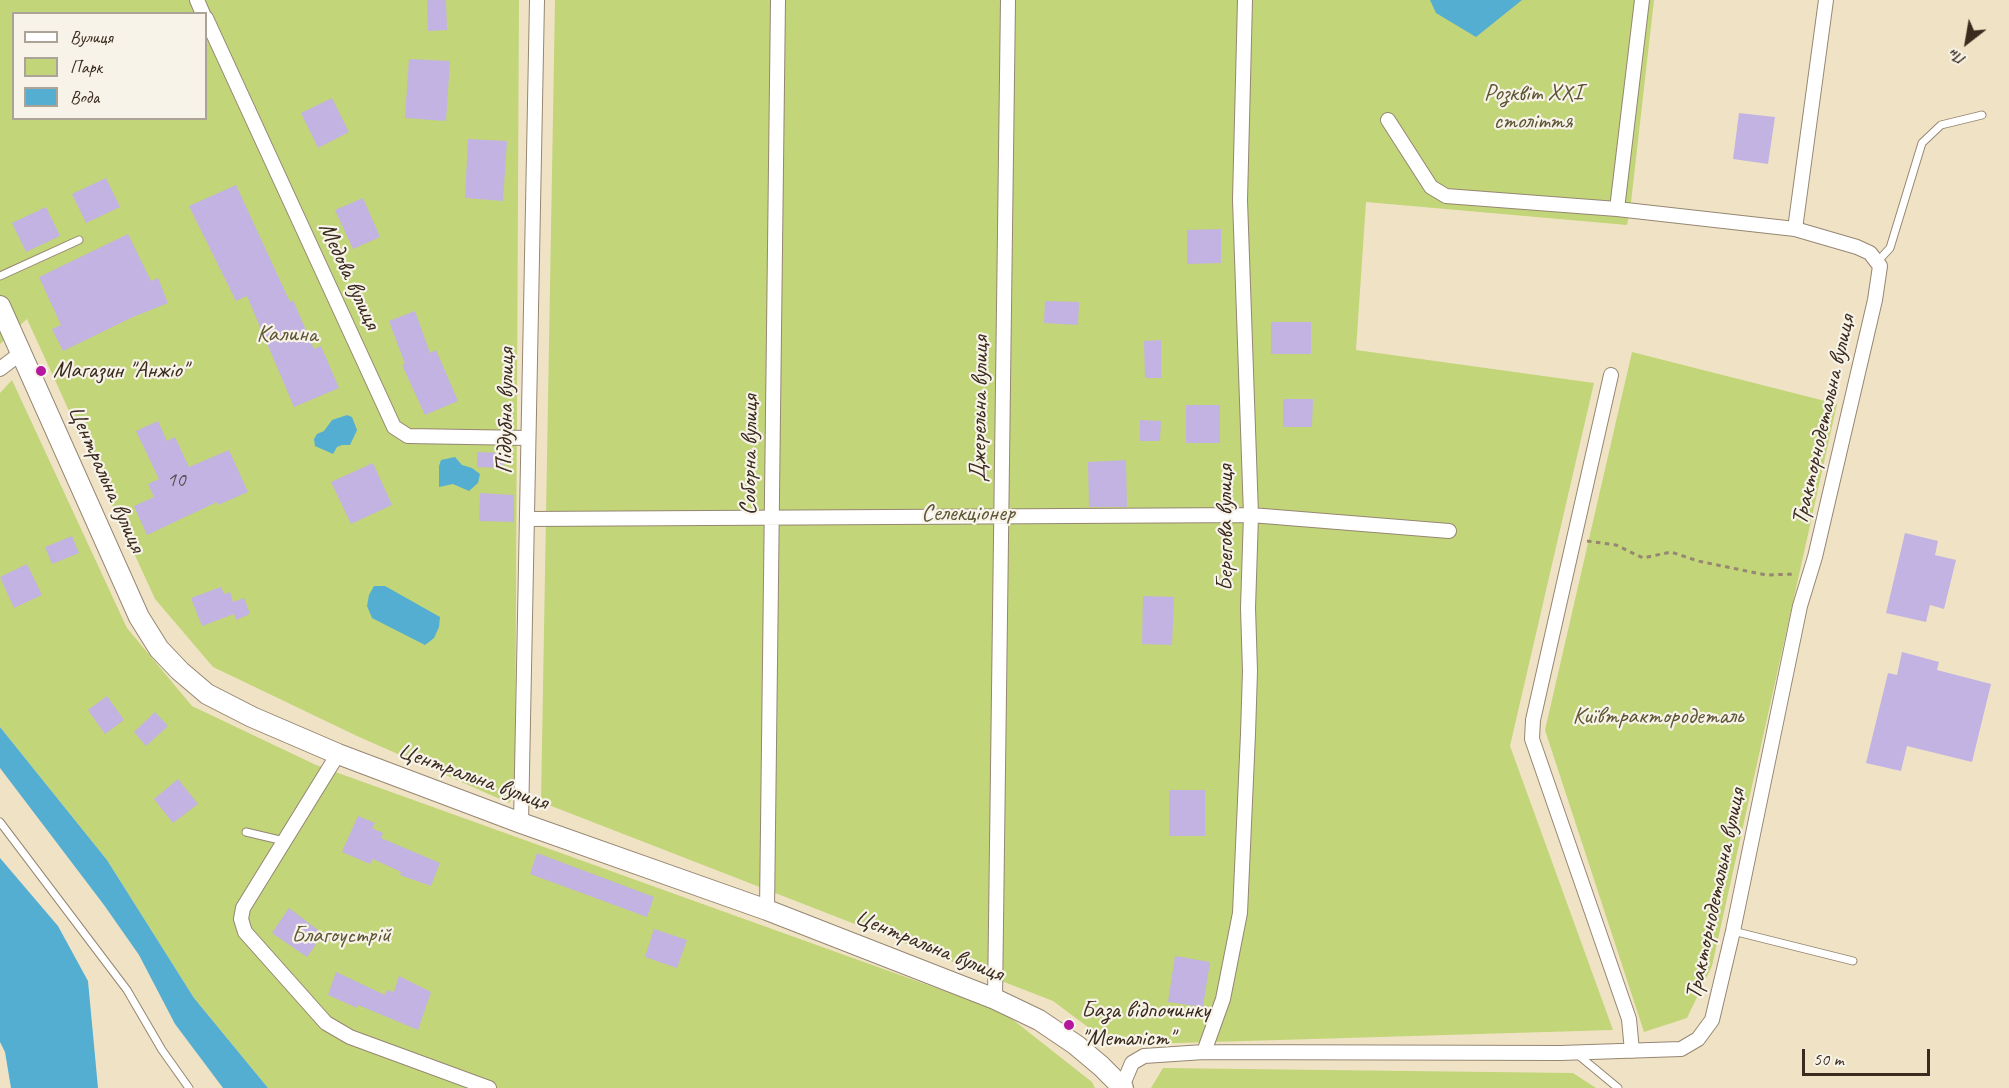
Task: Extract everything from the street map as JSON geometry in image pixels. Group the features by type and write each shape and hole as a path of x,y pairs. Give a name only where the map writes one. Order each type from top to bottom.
{"street":[{"name":"Піддубна вулиця","path":"521,823 537,0"},
{"name":"Соборна вулиця","path":"767,910 778,0"},
{"name":"Джерельна вулиця","path":"995,999 1008,0"},
{"name":"Берегова вулиця","path":"1204,1052 1223,999 1240,913 1250,671 1248,608 1251,515 1240,200 1245,0"},
{"path":"1617,209 1642,0"},
{"path":"1795,229 1826,0"},
{"name":"Медова вулиця","path":"207,20 393,427 408,436 528,438"},
{"path":"1388,120 1431,188 1446,196 1617,209 1795,229 1857,247 1870,253 1877,262"},
{"name":"Тракторнодетальна вулиця","path":"1122,1087 1132,1064 1144,1056 1204,1052 1632,1051 1681,1049 1698,1039 1712,1020 1733,931 1800,606 1810,574 1875,300 1880,266 1877,262"},
{"name":"Центральна вулиця","path":"0,306 139,617 159,649 207,694 252,717 338,754 521,823 767,910 995,999 1039,1020 1076,1045 1122,1087"},
{"path":"0,369 21,352"},
{"path":"1611,375 1533,720 1532,739 1629,1019 1632,1051"},
{"path":"527,519 1251,515 1449,531"},
{"path":"338,754 243,908 241,919 245,932 326,1023 350,1037 489,1088"}],"lane":[{"path":"1877,262 1890,248 1922,143 1941,125 1982,115"},
{"path":"0,276 79,240"},
{"path":"0,822 128,990 162,1050 189,1088"},
{"path":"246,832 284,841"},
{"path":"1733,931 1853,961"},
{"path":"1575,1052 1618,1088"}],"path":[{"path":"1574,538 1616,545 1643,558 1671,552 1698,561 1766,575 1810,574"}],"green space":[{"name":"Калина","path":"0,0 519,0 515,795 509,803 357,736 213,667 155,599 27,319 0,344"},
{"name":"Селекціонер","path":"555,0 1654,0 1627,225 1366,202 1356,350 1594,383 1510,746 1613,1030 1112,1045 1053,1001 541,802"},
{"name":"Київтрактородеталь","path":"1632,352 1837,404 1712,966 1687,1018 1644,1032 1545,730"},
{"name":"Благоустрій","path":"12,380 127,628 192,706 316,765 1003,1012 1092,1082 1095,1088 268,1088 194,998 107,860 0,727 0,393"},
{"path":"1163,1068 1573,1073 1596,1088 1151,1088"}],"water":[{"path":"1430,0 1522,0 1476,37 1436,13"},
{"path":"347,415 352,417 357,430 350,445 337,447 333,454 315,446 314,439 317,434 324,431 332,420"},
{"path":"455,457 462,465 480,474 478,483 469,491 453,484 439,487 441,460"},
{"path":"374,586 385,586 440,617 434,638 425,645 372,618 367,606"},
{"path":"0,727 107,860 194,998 268,1088 223,1088 175,1024 139,955 0,768"},
{"path":"0,858 58,926 88,981 98,1088 11,1088 5,1052 0,1042"}],"building":[{"path":"427,0 446,0 447,30 428,31"},
{"path":"409,59 450,61 446,121 405,118"},
{"path":"332,98 349,132 318,148 301,113"},
{"path":"1739,113 1775,117 1768,164 1733,159"},
{"path":"468,139 507,141 503,201 465,198"},
{"path":"106,178 120,207 86,223 72,194"},
{"path":"236,185 290,302 293,300 314,349 321,346 339,388 294,407 247,296 236,301 189,206"},
{"path":"363,198 380,237 353,249 335,210"},
{"path":"46,207 60,236 26,252 12,223"},
{"path":"1221,229 1221,263 1187,264 1187,230"},
{"path":"128,234 151,281 158,278 168,303 133,317 63,351 52,329 61,325 39,277"},
{"path":"1045,301 1079,302 1078,325 1044,323"},
{"path":"415,311 430,353 436,350 458,401 425,415 402,365 405,364 389,321"},
{"path":"1271,322 1311,322 1311,354 1271,354"},
{"path":"1161,340 1161,378 1145,378 1144,341"},
{"path":"1283,399 1313,399 1312,427 1283,427"},
{"path":"1186,405 1220,405 1220,443 1186,443"},
{"path":"1140,420 1161,421 1160,441 1140,441"},
{"path":"158,421 167,441 175,437 189,467 229,450 248,492 218,505 217,502 147,535 134,506 154,497 148,484 159,479 136,431"},
{"path":"477,452 503,453 503,468 477,467"},
{"path":"1126,460 1127,507 1089,507 1088,462"},
{"path":"373,463 392,505 351,524 331,482"},
{"path":"480,493 514,495 514,522 479,521"},
{"path":"1905,533 1938,541 1935,555 1956,560 1944,609 1930,605 1926,622 1886,613"},
{"path":"72,536 79,553 52,564 45,547"},
{"path":"27,564 42,595 14,608 0,577"},
{"path":"221,587 224,594 230,592 233,602 244,598 250,614 236,620 234,614 202,626 191,598"},
{"path":"1143,596 1174,597 1172,645 1142,644"},
{"path":"1902,652 1939,662 1937,670 1991,684 1972,762 1907,746 1901,771 1866,763 1888,673 1897,675"},
{"path":"107,696 124,720 105,734 88,710"},
{"path":"155,712 168,726 146,746 134,732"},
{"path":"178,779 198,804 173,823 154,799"},
{"path":"1169,790 1205,790 1205,836 1169,836"},
{"path":"358,816 375,823 372,828 383,833 381,838 440,863 431,886 400,875 401,872 373,859 370,864 342,852"},
{"path":"537,853 654,897 647,917 530,874"},
{"path":"289,908 323,934 307,957 272,933"},
{"path":"654,929 687,940 677,968 645,957"},
{"path":"1175,956 1210,962 1203,1007 1168,1002"},
{"path":"336,972 385,995 387,990 394,992 399,976 431,992 418,1030 328,995"}],"place":[{"name":"Магазин \"Анжіо\"","path":"41,371"},
{"name":"База відпочинку \"Металіст\"","path":"1069,1025"}],"park label":[{"name":"Розквіт XXI століття","path":"1533,108"}]}
